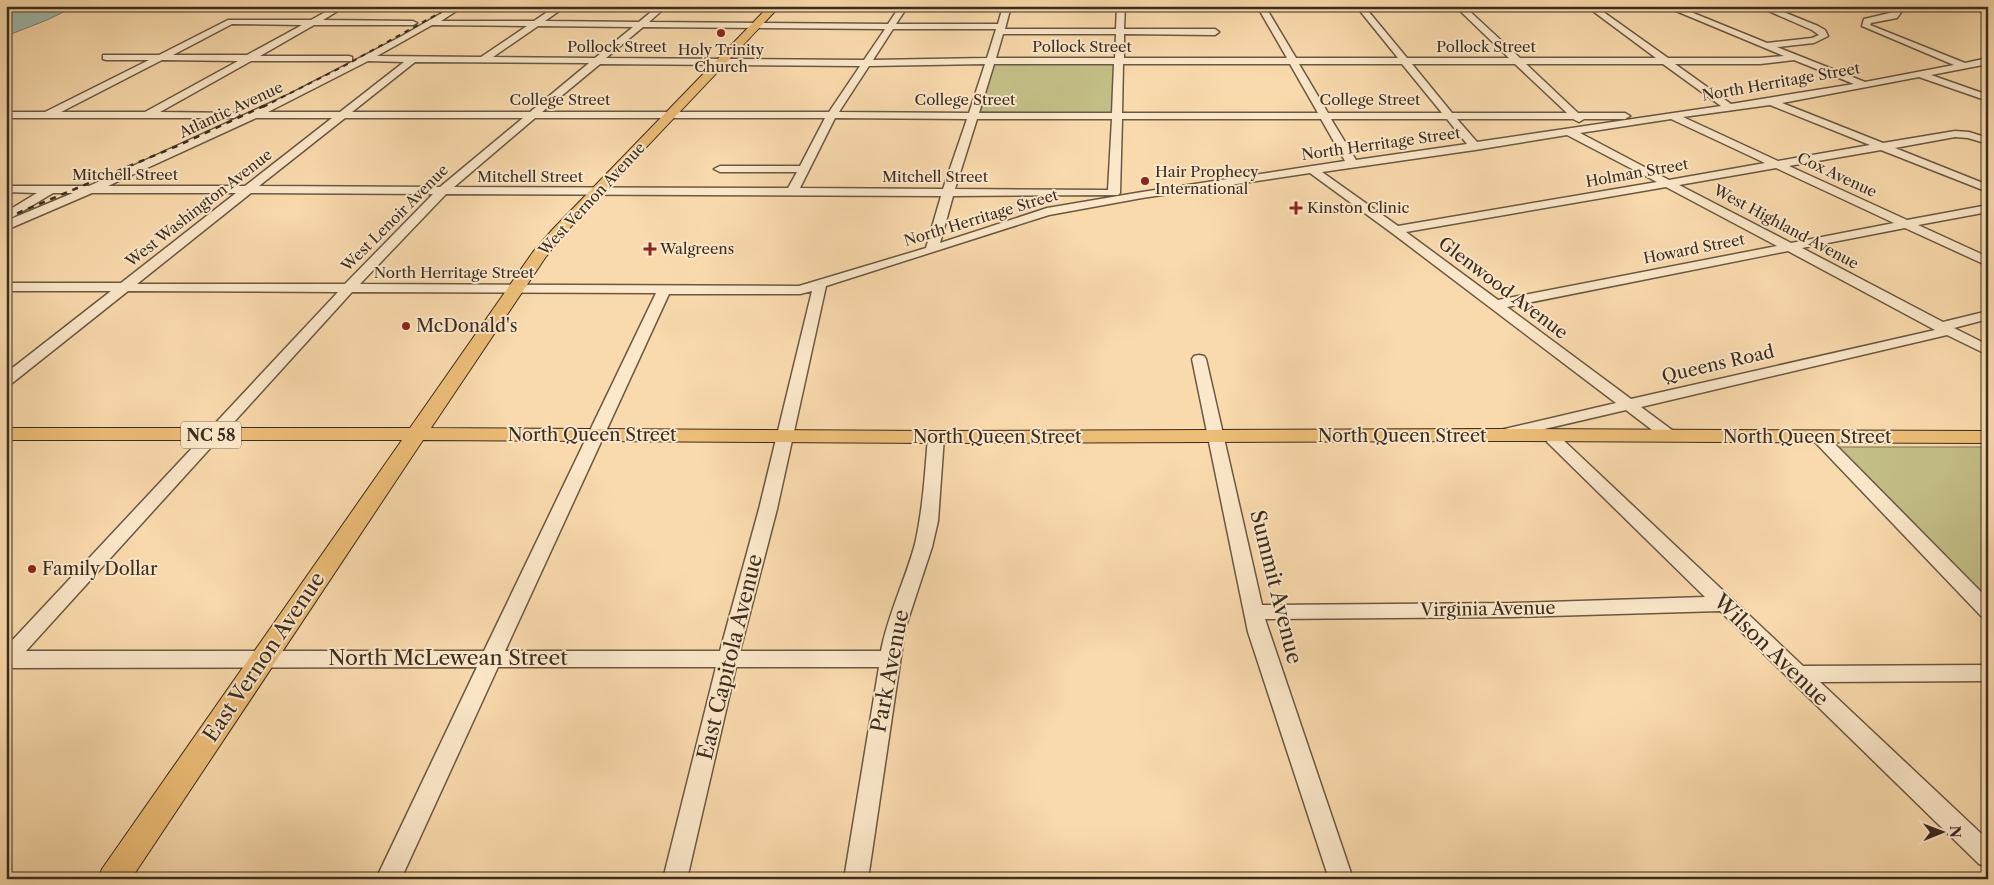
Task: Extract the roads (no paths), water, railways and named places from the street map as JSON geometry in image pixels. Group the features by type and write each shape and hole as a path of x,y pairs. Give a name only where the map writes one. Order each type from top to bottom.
{"main road":[{"name":"West Vernon Avenue","path":"416,435 539,255 775,6"},
{"name":"North Queen Street","path":"6,434 596,434 936,437 1497,435 1988,437"},
{"name":"East Vernon Avenue","path":"113,879 416,435"}],"street":[{"path":"147,116 342,6"},
{"name":"Atlantic Avenue","path":"72,189 234,115 349,59 442,6"},
{"name":"Atlantic Avenue","path":"6,226 257,116 369,59 460,6"},
{"path":"483,60 562,6"},
{"name":"West Lenoir Avenue","path":"7,659 348,289 441,192 664,6"},
{"path":"792,192 832,115 904,6"},
{"path":"932,250 948,191 1007,6"},
{"path":"1114,192 1121,6"},
{"path":"1261,6 1353,165"},
{"path":"1360,6 1475,146"},
{"path":"1459,6 1589,129"},
{"path":"1590,6 1730,108"},
{"path":"1668,6 1864,85"},
{"path":"1761,6 1815,28 1822,32 1824,36 1814,40 1766,45"},
{"path":"1889,6 1898,11 1898,13 1894,16 1867,21 1866,26 1964,65"},
{"path":"1971,6 1988,12"},
{"path":"45,116 231,22 413,23"},
{"path":"432,23 891,26 1121,32 1215,32"},
{"path":"106,57 349,59"},
{"name":"Pollock Street","path":"369,59 721,62 1760,61 1794,57"},
{"name":"West Washington Avenue","path":"6,381 412,60"},
{"name":"North Herritage Street","path":"6,288 800,290 932,250 1047,212 1142,195 1770,102 1964,65 1984,63"},
{"path":"1918,74 1988,98"},
{"path":"1770,102 1988,189"},
{"path":"6,115 234,115"},
{"name":"College Street","path":"257,116 1673,116"},
{"name":"Cox Avenue","path":"1673,116 1988,262"},
{"name":"West Highland Avenue","path":"1570,132 1988,351"},
{"path":"1883,147 1955,134 1969,135 1988,141"},
{"name":"Holman Street","path":"1396,230 1883,147"},
{"path":"720,169 804,168"},
{"name":"Glenwood Avenue","path":"1314,171 1396,230 1670,436"},
{"name":"Mitchell Street","path":"6,189 441,192 948,191 1114,192 1142,195"},
{"path":"13,213 51,189"},
{"name":"Howard Street","path":"1494,305 1988,208"},
{"path":"785,436 820,285"},
{"path":"388,879 664,290"},
{"name":"Queens Road","path":"1497,435 1944,329 1988,315"},
{"name":"Summit Avenue","path":"1199,359 1258,632 1341,879"},
{"name":"East Capitola Avenue","path":"675,879 728,658 785,436"},
{"name":"Park Avenue","path":"856,879 895,629 927,533 936,437"},
{"path":"1819,437 1988,611"},
{"name":"Wilson Avenue","path":"1555,442 1988,856"},
{"name":"Virginia Avenue","path":"1254,612 1512,610 1723,604"},
{"name":"North McLewean Street","path":"7,659 890,659"},
{"path":"1796,674 1988,673"}],"railway":[{"path":"263,107 344,66 452,6"},
{"path":"6,218 177,146 266,105"}],"place":[{"name":"Holy Trinity Church","path":"721,33"},
{"name":"Hair Prophecy International","path":"1145,181"},
{"name":"Kinston Clinic","path":"1296,208"},
{"name":"Walgreens","path":"650,249"},
{"name":"McDonald's","path":"406,326"},
{"name":"Family Dollar","path":"32,569"}]}
